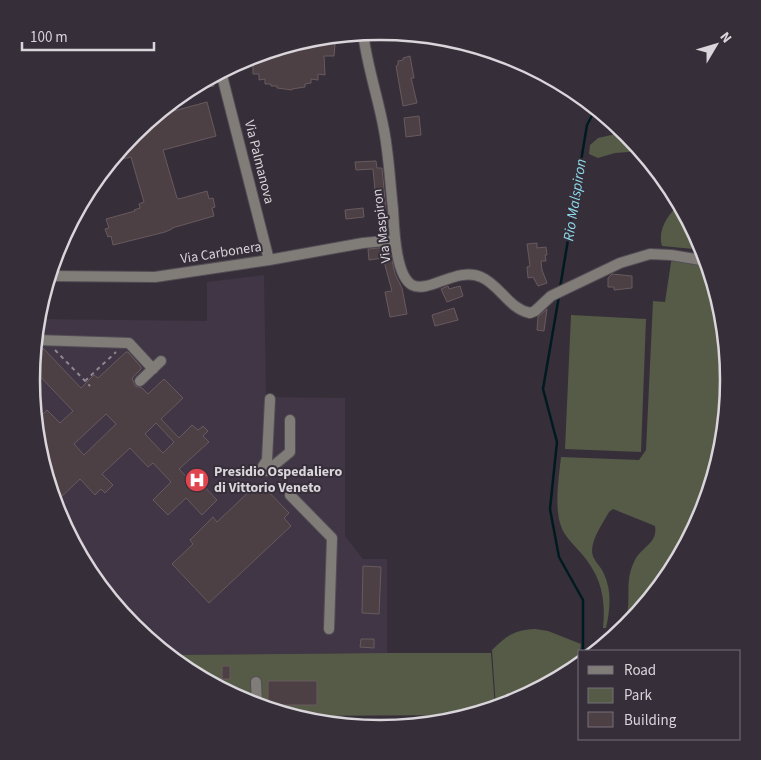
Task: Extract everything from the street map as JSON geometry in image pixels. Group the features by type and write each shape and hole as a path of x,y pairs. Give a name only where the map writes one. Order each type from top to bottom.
{"street":[{"name":"Via Maspiron","path":"364,41 387,149 395,240 402,272 408,283 413,286 423,287 454,277 475,275 486,280 516,306 530,313 535,311 551,296 620,263 650,254 698,260"},
{"name":"Via Palmanova","path":"223,79 270,260"},
{"name":"Via Carbonera","path":"57,276 155,277 270,260 363,242 395,240"},
{"path":"43,340 129,343 153,369"},
{"path":"140,381 161,361"},
{"path":"270,399 265,469 290,452 290,420"},
{"path":"290,495 332,538 329,629"},
{"path":"256,682 257,697"}],"path":[{"path":"85,381 125,343"},
{"path":"53,349 90,386"}],"shaded area":[{"name":"Presidio Ospedaliero di Vittorio Veneto","path":"264,275 266,397 345,398 345,536 363,559 387,559 387,653 181,655 156,636 111,587 86,550 66,510 52,468 43,424 40,380 46,319 207,321 207,282"}],"green space":[{"path":"615,134 632,152 615,153 598,158 589,154 590,145 598,138"},
{"path":"674,209 695,249 662,246 661,234 665,222"},
{"path":"672,256 698,258 714,314 720,358 720,402 714,446 695,510 675,550 650,587 627,613 629,580 632,566 639,554 652,540 655,526 613,509 609,512 592,546 592,554 607,580 609,594 606,628 603,628 603,597 598,579 588,562 564,533 559,518 558,492 561,457 639,460 646,450 653,301 665,302"},
{"path":"571,315 646,319 641,452 565,449"},
{"path":"535,629 548,631 581,644 580,650 578,650 578,656 531,685 495,700 492,650 511,635"},
{"path":"491,653 494,700 435,715 329,716 271,702 250,694 210,674 181,655"}],"building":[{"path":"335,44 334,56 324,56 325,75 318,74 318,80 311,79 311,83 305,84 305,87 292,90 277,88 277,86 271,86 271,84 265,84 265,79 259,80 259,74 253,74 253,65 271,58 314,47"},
{"path":"410,56 414,78 411,78 417,103 403,106 396,66 398,61"},
{"path":"207,102 216,136 163,150 177,198 207,191 209,199 213,198 215,207 212,208 214,216 172,228 165,232 113,245 111,236 108,237 105,229 109,228 106,219 135,211 140,208 139,204 144,202 131,157 123,159 156,124 172,111"},
{"path":"419,116 421,135 406,137 404,118"},
{"path":"376,161 377,168 382,168 386,211 377,212 373,169 356,170 355,162"},
{"path":"363,208 364,217 346,219 345,210"},
{"path":"537,243 537,248 546,247 547,255 545,255 546,261 541,261 547,283 538,286 533,277 528,278 527,267 530,266 527,244"},
{"path":"389,247 395,274 402,288 407,314 390,317 385,292 392,291 383,258 369,260 368,249"},
{"path":"612,274 632,276 632,288 614,290 614,287 608,287 608,278"},
{"path":"448,286 449,289 460,286 463,296 447,302 441,289"},
{"path":"454,308 458,320 435,326 432,315"},
{"path":"547,309 544,331 537,330 538,317"},
{"path":"43,348 81,388 94,375 98,378 128,352 141,367 132,378 135,386 142,388 148,394 164,379 183,398 161,419 179,438 192,425 198,430 203,426 208,431 203,436 209,442 179,469 197,488 201,483 217,500 202,515 186,498 168,515 153,500 171,482 153,463 148,467 130,448 102,474 113,485 105,493 101,489 95,495 80,479 62,497 52,468 42,415 47,410 60,423 73,411 40,377 42,349","holes":["106,414 116,424 84,455 74,444","156,423 174,442 163,453 145,434"]},
{"path":"254,487 260,494 266,489 289,513 284,518 291,526 209,603 172,564 193,544 190,540 213,517 217,522"},
{"path":"363,566 381,567 379,614 362,613"},
{"path":"361,639 374,639 374,648 360,647"},
{"path":"222,666 230,666 230,679 222,679"},
{"path":"268,681 317,681 317,705 282,705 268,701"}],"waterway":[{"name":"Rio Malspiron","path":"560,288 587,125 593,114"},
{"name":"Rio Malspiron","path":"559,296 543,389 557,442 550,509 559,557 583,600 583,650"}],"place":[{"name":"Presidio Ospedaliero di Vittorio Veneto","path":"197,480"}]}
